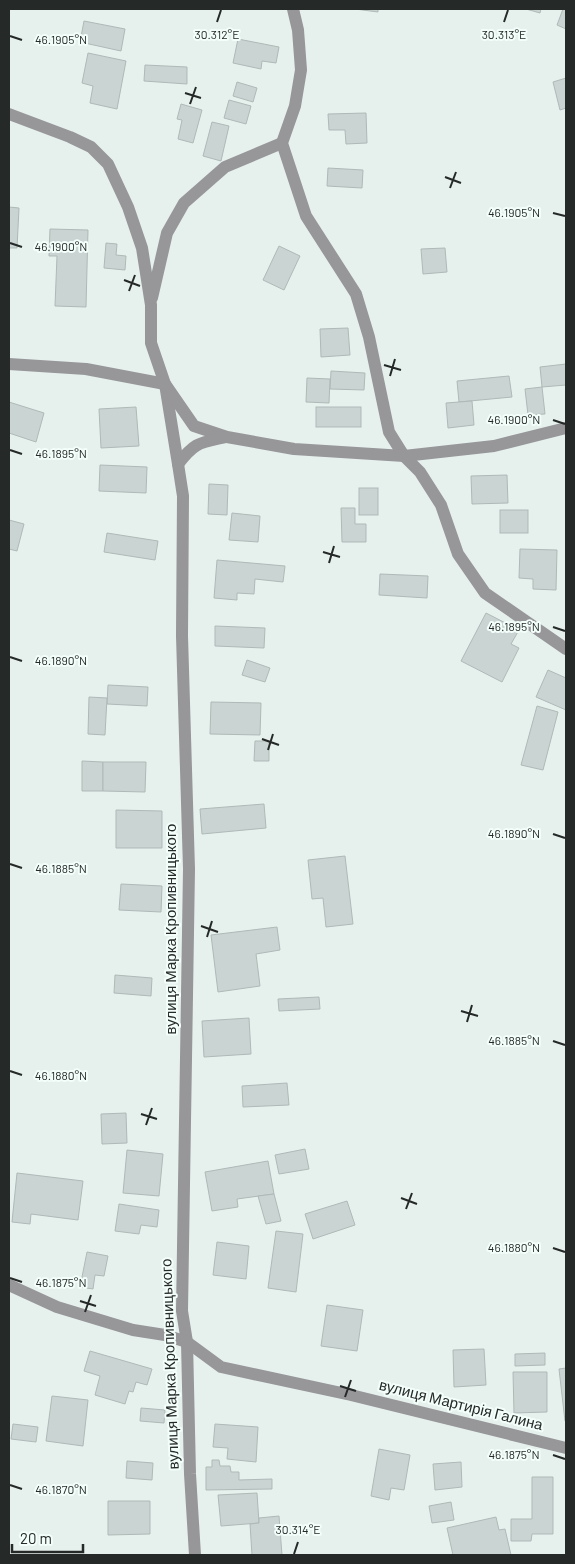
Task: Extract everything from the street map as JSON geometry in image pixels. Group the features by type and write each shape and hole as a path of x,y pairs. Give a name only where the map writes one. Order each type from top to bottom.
{"street":[{"path":"293,9 298,30 302,70 295,106 282,143 306,216 356,294 369,337 389,432 404,456 420,472 441,505 458,554 485,593 566,649"},
{"path":"9,114 91,147 108,164 128,207 142,248 151,305"},
{"path":"151,305 167,233 184,203 225,167 282,143"},
{"name":"вулиця Марка Кропивницького","path":"151,305 151,343 165,384 183,496 182,636 190,869 182,1311 187,1342 190,1474 195,1555"},
{"path":"9,364 86,368 165,384 194,426 227,437 294,449 404,456 494,446 566,428"},
{"path":"178,464 190,449 201,443 227,437"},
{"name":"вулиця Мартирія Галина","path":"9,1285 57,1307 134,1330 165,1334 187,1342 221,1367 351,1395 566,1448"}],"building":[{"path":"355,9 378,9 378,12"},
{"path":"526,9 541,9 540,13"},
{"path":"563,9 566,9 566,29 557,25"},
{"path":"84,21 125,29 121,51 80,42"},
{"path":"238,39 279,47 276,63 262,61 261,69 233,63"},
{"path":"88,53 126,61 117,109 90,103 93,86 82,83"},
{"path":"145,65 187,67 187,84 144,81"},
{"path":"566,78 566,108 560,110 553,82"},
{"path":"237,82 257,88 253,102 233,96"},
{"path":"229,100 251,106 246,124 224,118"},
{"path":"181,104 202,110 193,143 178,139 182,120 177,119"},
{"path":"366,113 367,143 346,144 345,130 329,130 328,114"},
{"path":"212,122 229,126 221,161 203,156"},
{"path":"328,168 363,170 362,188 327,186"},
{"path":"9,207 19,208 17,248 9,248"},
{"path":"50,229 88,230 86,307 55,306 57,256 49,256"},
{"path":"106,243 117,244 116,255 126,256 125,270 104,268"},
{"path":"279,246 300,256 284,290 263,280"},
{"path":"445,248 447,272 423,274 421,249"},
{"path":"348,328 350,355 321,357 320,329"},
{"path":"566,364 566,385 542,387 540,367"},
{"path":"331,371 365,373 364,390 330,389"},
{"path":"509,376 512,397 459,402 457,381"},
{"path":"307,378 330,379 329,403 306,402"},
{"path":"542,387 545,414 528,415 525,389"},
{"path":"472,401 474,425 448,428 446,403"},
{"path":"9,402 44,413 36,442 9,433"},
{"path":"136,407 139,446 101,448 99,409"},
{"path":"316,407 361,407 361,427 316,427"},
{"path":"100,465 147,467 146,493 99,491"},
{"path":"507,475 508,503 472,504 471,476"},
{"path":"209,484 228,485 227,515 208,514"},
{"path":"359,488 378,488 378,515 359,515"},
{"path":"341,508 355,508 355,524 366,524 366,542 342,542"},
{"path":"500,510 528,510 528,533 500,533"},
{"path":"232,513 260,516 258,542 229,540"},
{"path":"9,520 24,524 17,551 9,549"},
{"path":"107,533 158,541 155,560 104,552"},
{"path":"520,549 557,550 556,590 533,589 533,579 519,578"},
{"path":"217,560 285,566 283,582 255,579 254,594 237,593 237,600 214,598"},
{"path":"380,574 428,576 427,598 379,595"},
{"path":"486,613 519,630 511,644 519,648 502,682 461,661"},
{"path":"215,626 265,628 264,648 215,646"},
{"path":"247,660 270,668 265,682 242,675"},
{"path":"548,670 566,678 566,710 536,697"},
{"path":"108,685 148,687 147,706 107,704"},
{"path":"89,697 107,698 105,735 88,734"},
{"path":"211,702 261,703 260,735 210,734"},
{"path":"537,706 558,712 543,770 521,765"},
{"path":"255,741 269,741 269,761 254,761"},
{"path":"82,761 103,762 103,791 82,791"},
{"path":"103,762 146,762 145,792 103,791"},
{"path":"264,804 266,828 202,834 200,809"},
{"path":"116,810 162,811 162,848 116,848"},
{"path":"345,856 353,924 326,927 323,898 312,899 308,860"},
{"path":"121,884 162,886 161,912 119,910"},
{"path":"277,927 280,950 256,954 260,986 218,992 211,935"},
{"path":"115,975 152,978 151,996 114,993"},
{"path":"319,997 320,1009 279,1011 278,999"},
{"path":"249,1018 251,1054 204,1057 202,1021"},
{"path":"287,1083 289,1105 243,1107 242,1086"},
{"path":"126,1113 127,1143 102,1144 101,1114"},
{"path":"305,1149 309,1169 279,1174 275,1155"},
{"path":"127,1150 163,1154 159,1196 123,1193"},
{"path":"268,1161 274,1194 237,1199 238,1207 212,1211 205,1172"},
{"path":"17,1173 83,1181 78,1220 31,1214 30,1224 12,1222"},
{"path":"274,1194 281,1221 266,1224 258,1196"},
{"path":"347,1201 355,1225 313,1239 305,1214"},
{"path":"119,1204 159,1210 157,1227 141,1225 139,1234 115,1231"},
{"path":"276,1231 303,1234 296,1292 268,1288"},
{"path":"217,1242 249,1246 246,1279 213,1275"},
{"path":"87,1252 108,1256 104,1276 95,1275 93,1289 80,1287"},
{"path":"327,1305 363,1310 357,1351 321,1346"},
{"path":"484,1349 486,1385 454,1387 453,1350"},
{"path":"90,1351 152,1369 147,1385 136,1382 133,1392 129,1391 125,1404 95,1395 100,1376 84,1371"},
{"path":"545,1353 545,1365 515,1366 515,1354"},
{"path":"566,1368 566,1421 565,1421 559,1369"},
{"path":"513,1372 547,1372 547,1412 514,1413"},
{"path":"52,1396 88,1400 83,1446 46,1441"},
{"path":"141,1408 165,1410 164,1423 140,1421"},
{"path":"13,1424 38,1427 36,1442 11,1439"},
{"path":"215,1424 258,1427 256,1462 227,1459 228,1448 213,1447"},
{"path":"379,1449 410,1455 404,1490 391,1488 389,1500 371,1496"},
{"path":"212,1460 219,1460 220,1466 230,1466 231,1472 239,1472 239,1480 272,1479 272,1489 206,1490 206,1467 212,1467"},
{"path":"127,1461 153,1463 152,1480 126,1478"},
{"path":"461,1462 462,1487 435,1490 433,1464"},
{"path":"532,1477 553,1477 553,1534 532,1534 531,1541 511,1541 511,1519 532,1519"},
{"path":"257,1493 259,1523 221,1526 218,1495"},
{"path":"108,1501 150,1501 150,1534 108,1535"},
{"path":"451,1502 454,1520 432,1523 429,1506"},
{"path":"279,1516 282,1555 252,1555 250,1524 259,1523 259,1518"},
{"path":"496,1517 499,1530 505,1529 511,1555 453,1555 447,1528"}]}
